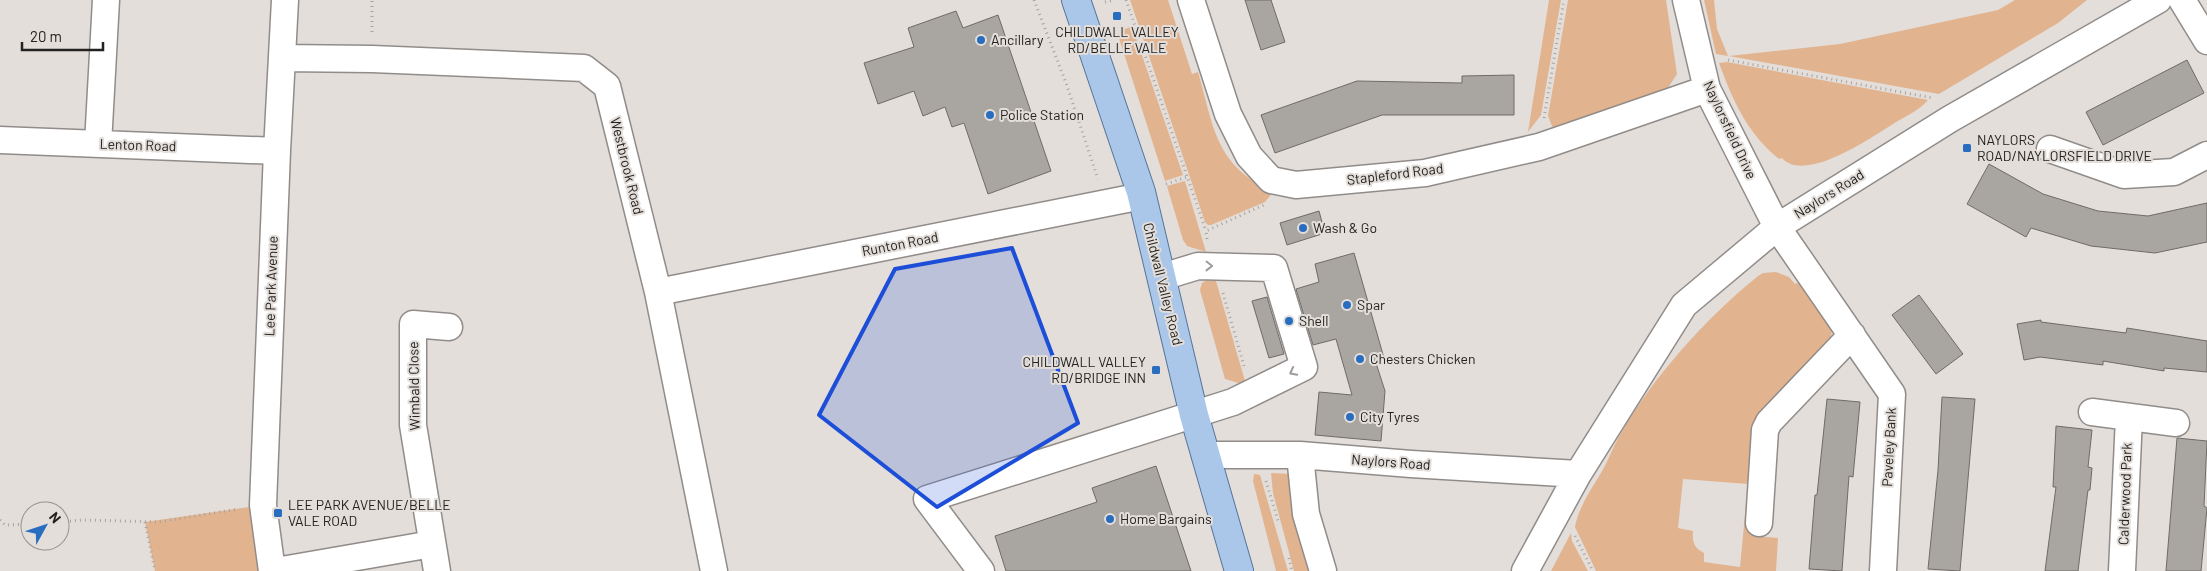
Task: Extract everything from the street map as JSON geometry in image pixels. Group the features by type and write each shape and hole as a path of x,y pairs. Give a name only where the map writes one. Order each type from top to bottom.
{"main road":[{"name":"Childwall Valley Road","path":"1076,0 1142,196 1194,415 1239,571"}],"street":[{"path":"98,144 106,0"},
{"name":"Lee Park Avenue","path":"272,571 263,505 276,151 284,0"},
{"name":"Stapleford Road","path":"1191,0 1228,114 1249,156 1271,180 1296,185 1425,173 1539,147 1707,89"},
{"name":"Naylorsfield Drive","path":"1686,0 1707,89 1777,226"},
{"name":"Naylors Road","path":"1524,571 1578,474 1684,305 1777,226 1950,119 2158,0"},
{"path":"2182,0 2207,41"},
{"name":"Westbrook Road","path":"282,58 372,59 584,68 607,86 658,292 714,571"},
{"name":"Lenton Road","path":"0,140 276,151"},
{"path":"2050,149 2124,175 2174,172 2207,155"},
{"name":"Runton Road","path":"658,292 1142,196"},
{"name":"Paveley Bank","path":"1777,226 1892,394 1883,571"},
{"path":"981,571 927,499 1194,415 1252,394 1304,367 1274,268 1198,266 1162,277"},
{"name":"Wimbald Close","path":"437,571 413,425 413,324 449,327"},
{"path":"1759,523 1765,430 1769,422 1852,335"},
{"path":"2092,412 2176,423"},
{"name":"Calderwood Park","path":"2122,571 2128,417"},
{"name":"Naylors Road","path":"1205,455 1300,455 1578,474"},
{"path":"1300,455 1306,514 1323,571"},
{"path":"276,571 432,544"}],"path":[{"path":"372,0 372,59"},
{"path":"1034,0 1066,83 1106,204"},
{"path":"1126,0 1206,231 1252,394"},
{"path":"1539,147 1564,0"},
{"path":"1701,60 1717,58 1933,98 1950,119"},
{"path":"1206,231 1272,202 1296,185"},
{"path":"1265,455 1266,479 1279,525"},
{"path":"70,522 159,522 263,505"},
{"path":"1555,513 1573,530 1592,571"},
{"path":"0,520 5,525 20,524"},
{"path":"145,522 155,571"},
{"path":"1287,553 1292,571"}],"highlighted area":[{"path":"1012,248 1078,423 937,507 819,415 895,269"}],"shaded area":[{"path":"1130,0 1168,0 1192,74 1198,72 1208,110 1220,143 1228,157 1239,170 1254,181 1274,191 1265,202 1211,225 1205,222"},
{"path":"1549,0 1561,0 1541,115 1528,132"},
{"path":"1568,0 1666,0 1677,74 1666,91 1556,136 1548,116"},
{"path":"1704,0 1714,0 1717,29 1728,56 1716,54"},
{"path":"2015,0 2087,0 2058,23 1939,94 1729,56 1840,44 1998,10"},
{"path":"1132,26 1183,175 1165,181 1118,35 1123,30"},
{"path":"1727,62 1928,100 1912,113 1838,156 1822,162 1793,165 1782,158 1779,159 1768,149 1742,115 1719,63"},
{"path":"1185,181 1206,252 1187,246 1183,240 1167,186"},
{"path":"1776,272 1789,277 1795,284 1801,281 1832,327 1831,340 1761,443 1754,536 1778,538 1776,571 1596,571 1575,527 1582,506 1620,435 1648,392 1682,349 1719,310 1763,273","holes":["1683,479 1748,484 1740,567 1704,562 1704,553 1694,544 1693,531 1678,528"]},
{"path":"1207,280 1216,281 1245,381 1242,384 1225,379 1200,290 1202,283"},
{"path":"1271,473 1291,474 1320,571 1294,571 1273,493"},
{"path":"1254,474 1260,475 1288,571 1276,571 1253,481"},
{"path":"263,505 267,571 155,571 145,522"},
{"path":"1571,533 1572,541 1588,571 1551,571"}],"building":[{"path":"1245,0 1271,0 1285,42 1261,50"},
{"name":"Police Station","path":"956,11 963,28 998,15 1051,171 988,194 964,123 952,127 945,107 923,116 914,91 878,104 864,63 914,47 908,28"},
{"path":"2187,60 2204,93 2103,145 2086,112"},
{"path":"1514,75 1514,115 1382,115 1275,153 1261,115 1357,81 1462,83 1462,76"},
{"path":"1989,164 2043,194 2098,211 2148,216 2207,203 2207,242 2155,253 2091,246 2031,228 2026,237 1967,204"},
{"name":"Wash & Go","path":"1319,211 1325,233 1287,245 1280,223"},
{"path":"1354,253 1384,358 1375,360 1385,391 1381,441 1315,435 1319,392 1352,395 1336,339 1313,345 1296,289 1319,282 1315,264"},
{"path":"1919,295 1963,354 1936,374 1892,315"},
{"path":"1267,297 1284,354 1269,358 1252,301"},
{"path":"2041,320 2041,322 2126,333 2127,328 2207,341 2207,372 2164,368 2164,371 2103,361 2103,365 2040,357 2024,360 2017,324"},
{"path":"1942,397 1975,399 1960,571 1928,569 1938,470"},
{"path":"1827,399 1860,402 1853,477 1849,476 1842,571 1809,569 1815,495 1817,495"},
{"path":"2056,426 2092,430 2088,467 2092,468 2090,490 2088,490 2078,571 2045,571 2056,487 2053,487"},
{"path":"2177,438 2207,441 2204,506 2207,508 2201,571 2166,571"},
{"name":"Home Bargains","path":"1156,466 1191,571 1006,571 995,536 1097,502 1092,488"}],"place":[{"name":"CHILDWALL VALLEY RD/BELLE VALE","path":"1117,16"},
{"name":"Ancillary","path":"981,40"},
{"name":"Police Station","path":"990,115"},
{"name":"NAYLORS ROAD/NAYLORSFIELD DRIVE","path":"1967,148"},
{"name":"Wash & Go","path":"1303,228"},
{"name":"Spar","path":"1347,305"},
{"name":"Shell","path":"1289,321"},
{"name":"Chesters Chicken","path":"1360,359"},
{"name":"CHILDWALL VALLEY RD/BRIDGE INN","path":"1156,370"},
{"name":"City Tyres","path":"1350,417"},
{"name":"LEE PARK AVENUE/BELLE VALE ROAD","path":"278,513"},
{"name":"Home Bargains","path":"1110,519"}]}
